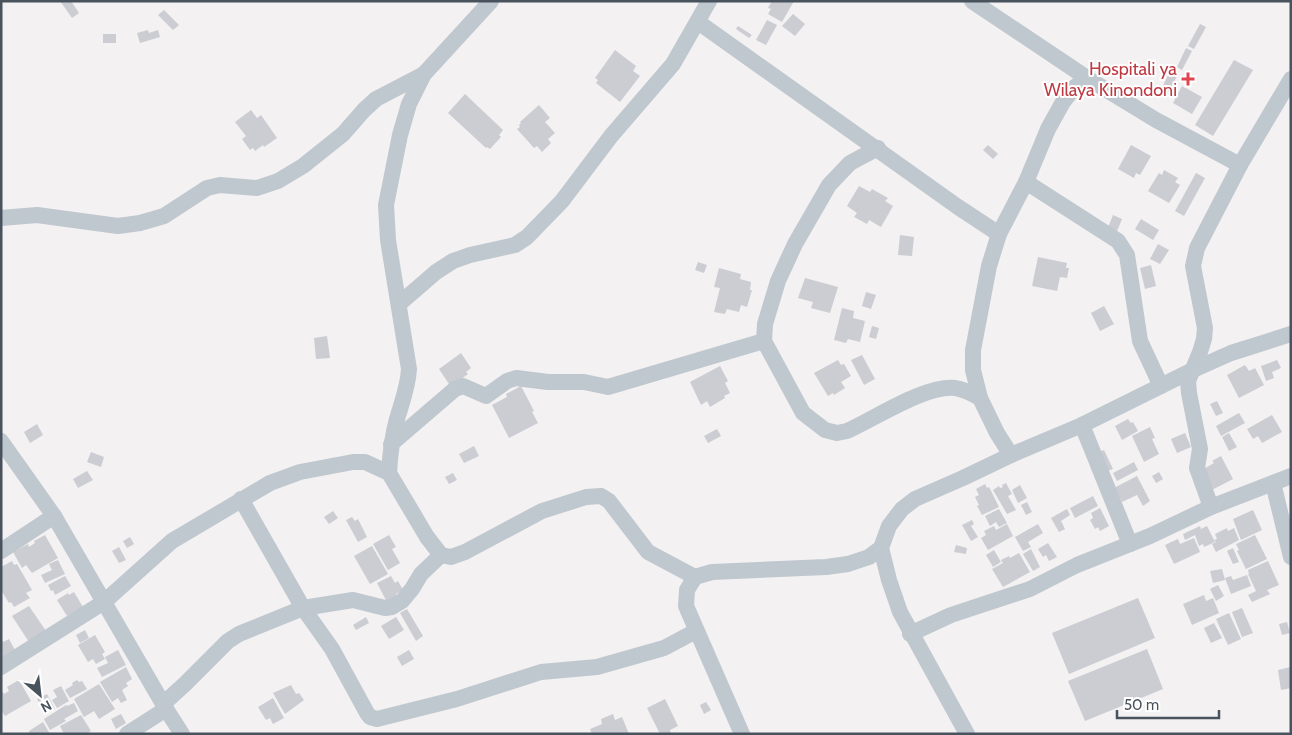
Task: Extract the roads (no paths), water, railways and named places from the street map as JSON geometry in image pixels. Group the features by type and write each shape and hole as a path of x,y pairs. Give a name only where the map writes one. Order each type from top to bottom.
{"street":[{"path":"389,474 391,444 408,386 409,369 388,240 386,206 400,134 409,104 424,74 490,1"},
{"path":"399,304 436,272 454,261 470,255 509,247 527,237 562,201 611,136 673,64 709,1"},
{"path":"972,1 995,7 1087,78 1156,120 1240,165"},
{"path":"698,22 783,84 878,148 958,207 999,234"},
{"path":"1,218 38,216 118,226 140,224 164,216 207,188 220,185 257,188 278,181 302,166 343,134 376,99 424,74"},
{"path":"1011,455 997,433 980,398 972,370 973,350 989,266 999,234 1026,182 1048,129 1063,102 1075,87 1087,78"},
{"path":"1210,507 1197,468 1200,449 1188,381 1204,339 1205,328 1193,266 1197,248 1240,165 1291,79"},
{"path":"878,148 850,163 829,185 795,244 778,281 765,324 764,341 803,413 825,430 837,433 847,431 930,391 957,388 980,398"},
{"path":"1026,182 1118,241 1127,255 1140,341 1161,386"},
{"path":"1,667 104,602 172,541 270,483 300,472 332,464 365,462 389,474 427,537 441,555 451,557 465,552 542,511 586,497 601,496 609,501 648,552 694,577 712,572 826,567 848,564 869,557 881,548 890,526 902,509 933,490 1082,424 1231,353 1291,334"},
{"path":"391,444 455,389 463,386 486,396 508,381 516,378 548,382 584,382 608,387 764,341"},
{"path":"1082,424 1130,544"},
{"path":"1,441 54,516 182,734"},
{"path":"910,634 951,615 1030,589 1077,565 1150,536 1210,507 1291,476"},
{"path":"1273,483 1291,557"},
{"path":"241,499 303,608 332,650 370,717 377,719 457,700 540,672 597,667 664,648 696,631"},
{"path":"1,551 54,516"},
{"path":"881,548 900,612 910,634 967,734"},
{"path":"127,734 164,706 233,638 249,628 303,608 353,600 384,608 392,606 402,601 421,574 441,555"},
{"path":"694,577 687,590 686,606 742,734"}],"place":[{"name":"Hospitali ya Wilaya Kinondoni","path":"1188,79"}]}
